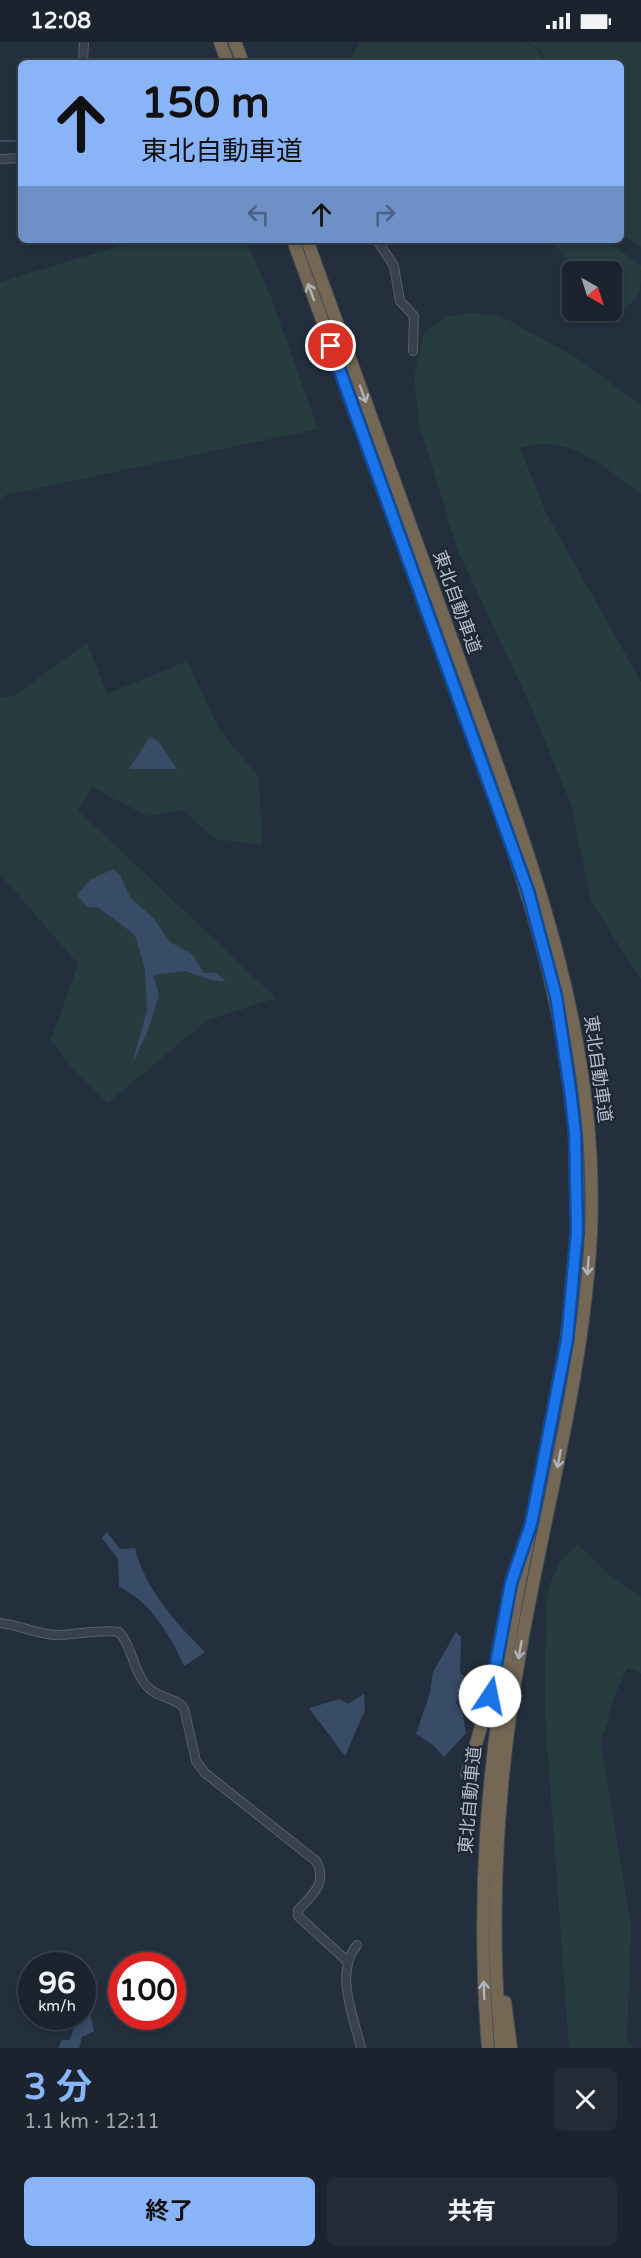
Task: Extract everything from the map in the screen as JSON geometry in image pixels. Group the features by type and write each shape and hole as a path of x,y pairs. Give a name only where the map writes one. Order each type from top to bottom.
{"highway":[{"path":"220,42 227,60"},
{"path":"235,42 242,60"},
{"name":"東北自動車道","path":"293,243 513,847 539,929 556,996 575,1133 577,1232 567,1340 509,1642 488,1778 482,1903 488,2048"},
{"name":"東北自動車道","path":"308,243 532,864 569,994 584,1087 591,1194 583,1321 560,1451 520,1649 500,1794 495,1960 501,2048"},
{"path":"467,1774 490,1696 511,1583 531,1524"},
{"path":"495,1903 511,2048"}],"street":[{"path":"83,60 84,42"},
{"path":"0,159 18,158"},
{"path":"379,243 394,266 400,301 414,316 413,351"},
{"path":"0,1623 22,1625 57,1635 89,1630 119,1632 126,1640 141,1678 151,1691 180,1703 184,1708 196,1761 205,1773 316,1861 322,1871 321,1881 316,1891 298,1910 298,1916 347,1961"},
{"path":"357,1945 347,1961 346,1983 361,2048"}],"green space":[{"path":"360,42 524,42 538,50 543,60 350,60"},
{"path":"527,42 641,42 641,247 624,235 624,60 546,60 540,50"},
{"path":"129,243 238,243 248,245 271,297 318,429 6,495 0,499 0,282"},
{"path":"553,243 608,243 641,265 637,296 623,310 622,261 569,261"},
{"path":"473,313 500,316 574,356 641,405 641,494 585,455 570,449 555,445 520,448 546,513 641,682 641,980 591,901 571,804 528,700 458,551 420,427 414,379 423,334 446,316"},
{"path":"87,643 107,694 187,661 219,729 259,777 262,845 215,839 183,810 147,816 92,787 78,810 276,998 206,1021 108,1103 72,1068 51,1040 78,964 0,874 0,698 15,695"},
{"path":"578,1544 604,1571 641,1597 641,1673 627,1668 615,1695 601,1742 631,1927 627,2041 633,2048 569,2048 545,1715 546,1613 548,1589 560,1561"}],"water":[{"path":"150,737 159,742 177,769 129,769"},
{"path":"113,869 120,875 130,897 154,919 170,942 192,954 204,973 215,973 226,981 211,980 186,971 153,975 159,995 147,1033 132,1064 147,1011 145,969 135,935 98,907 87,907 77,895 90,880"},
{"path":"107,1532 120,1549 135,1548 139,1563 153,1591 172,1617 205,1652 184,1666 173,1643 150,1610 119,1587 118,1559 102,1538"},
{"path":"456,1632 461,1637 460,1672 466,1679 456,1703 462,1711 466,1733 444,1757 433,1745 416,1734 430,1693 433,1672"},
{"path":"364,1694 365,1710 345,1756 309,1708 340,1699 348,1704"},
{"path":"73,2030 94,2030 82,2037 79,2048 58,2048 62,2040 70,2040"}],"waterway":[{"path":"0,141 18,141"}],"route":[{"path":"331,346 528,891 556,996 570,1089 578,1187 577,1232 567,1340 531,1524 511,1583 490,1696"}]}
